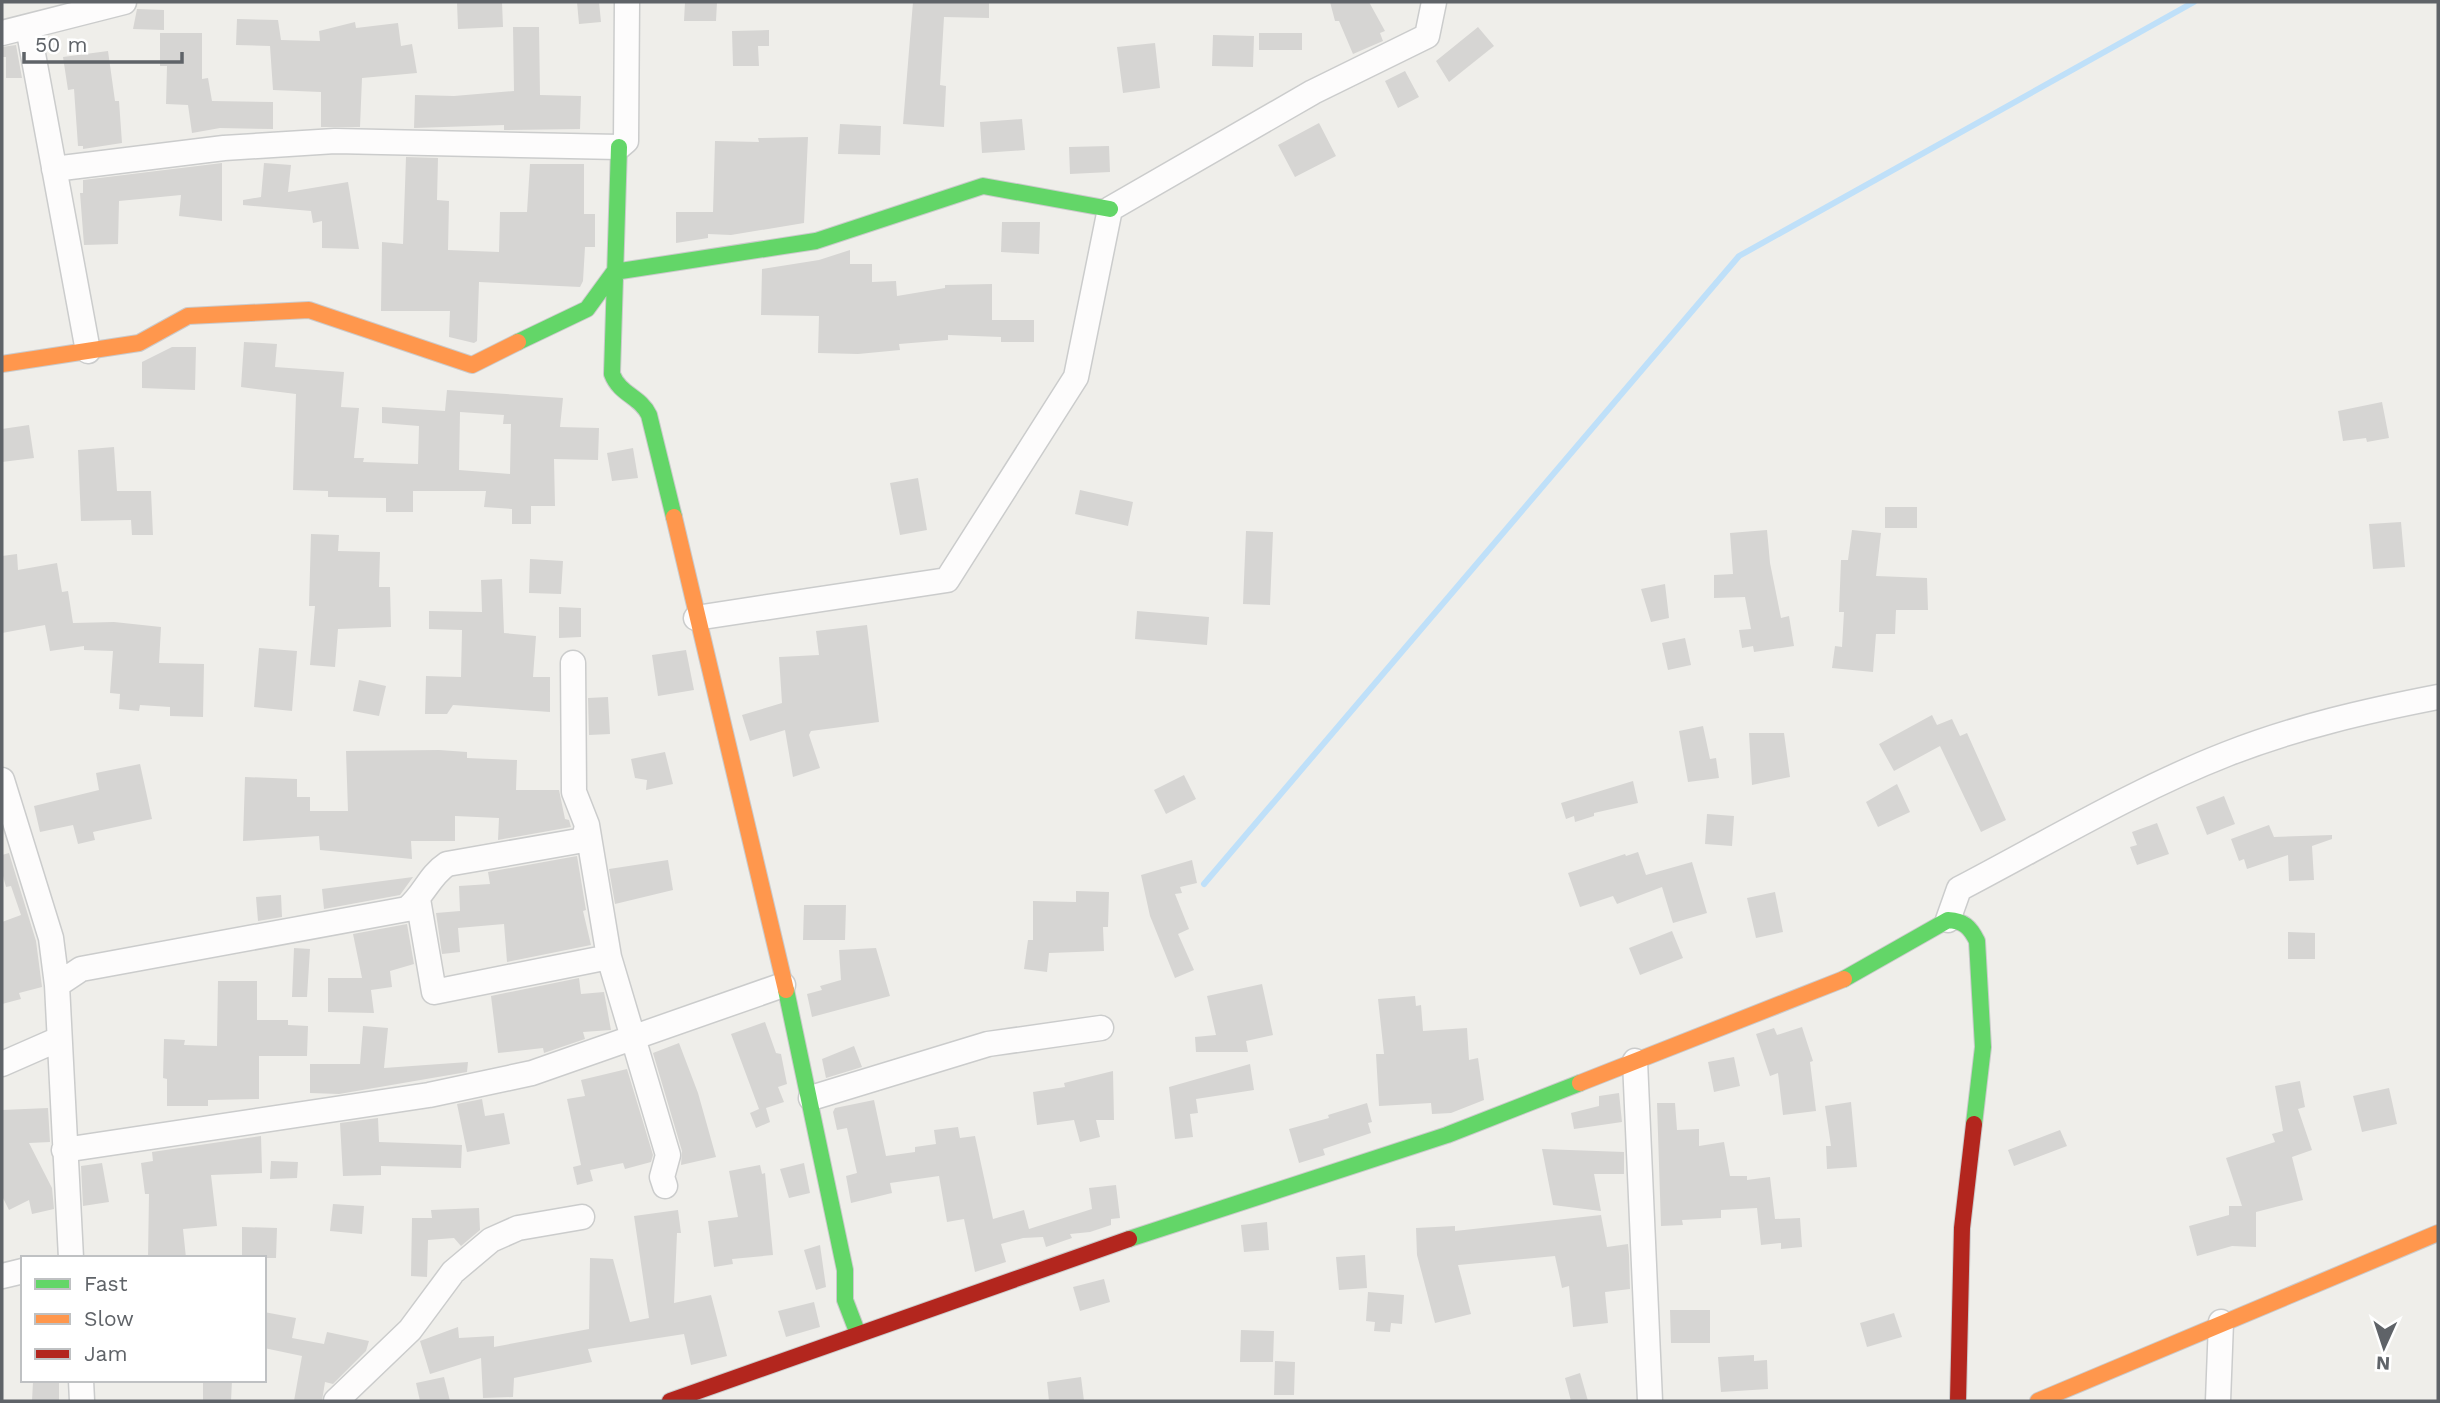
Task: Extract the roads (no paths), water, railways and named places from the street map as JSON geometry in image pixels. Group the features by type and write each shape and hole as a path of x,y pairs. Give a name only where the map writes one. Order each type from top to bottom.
{"street":[{"path":"2,33 124,2"},
{"path":"628,2 626,141 620,147 612,374 615,385 625,395 643,402 649,415 696,618 744,806 811,1098 845,1270 845,1300 858,1334"},
{"path":"2,364 139,343 188,316 309,310 472,365 587,309 614,272 816,241 983,187 1111,209 1313,92 1427,36 1434,2"},
{"path":"28,27 88,351"},
{"path":"54,169 224,148 335,141 620,147"},
{"path":"696,618 947,580 1076,377 1111,209"},
{"path":"573,663 574,792 587,825 609,957 668,1155 662,1177 665,1186"},
{"path":"1948,920 1959,888 2194,769 2227,754 2330,719 2438,697"},
{"path":"2,780 10,830 51,937 57,985 71,1256"},
{"path":"57,985 81,969 407,909 418,899 433,873 447,864 584,840 587,825"},
{"path":"418,899 434,992 609,957"},
{"path":"670,1401 722,1392 858,1334 1102,1248 1447,1135 1856,974 1948,920 1962,920 1971,927 1977,941 1983,1047 1962,1228 1958,1401"},
{"path":"51,937 81,969"},
{"path":"64,1150 429,1095 532,1073 783,985"},
{"path":"811,1098 988,1044 1101,1028"},
{"path":"2,1064 59,1039"},
{"path":"1635,1061 1650,1401"},
{"path":"335,1401 410,1330 453,1272 491,1240 519,1228 582,1217"},
{"path":"2053,1399 2221,1322 2438,1233"},
{"path":"2,1276 21,1271"},
{"path":"2218,1401 2221,1322"},
{"path":"81,1382 82,1401"}],"waterway":[{"path":"1204,884 1739,256 2194,2"}]}
